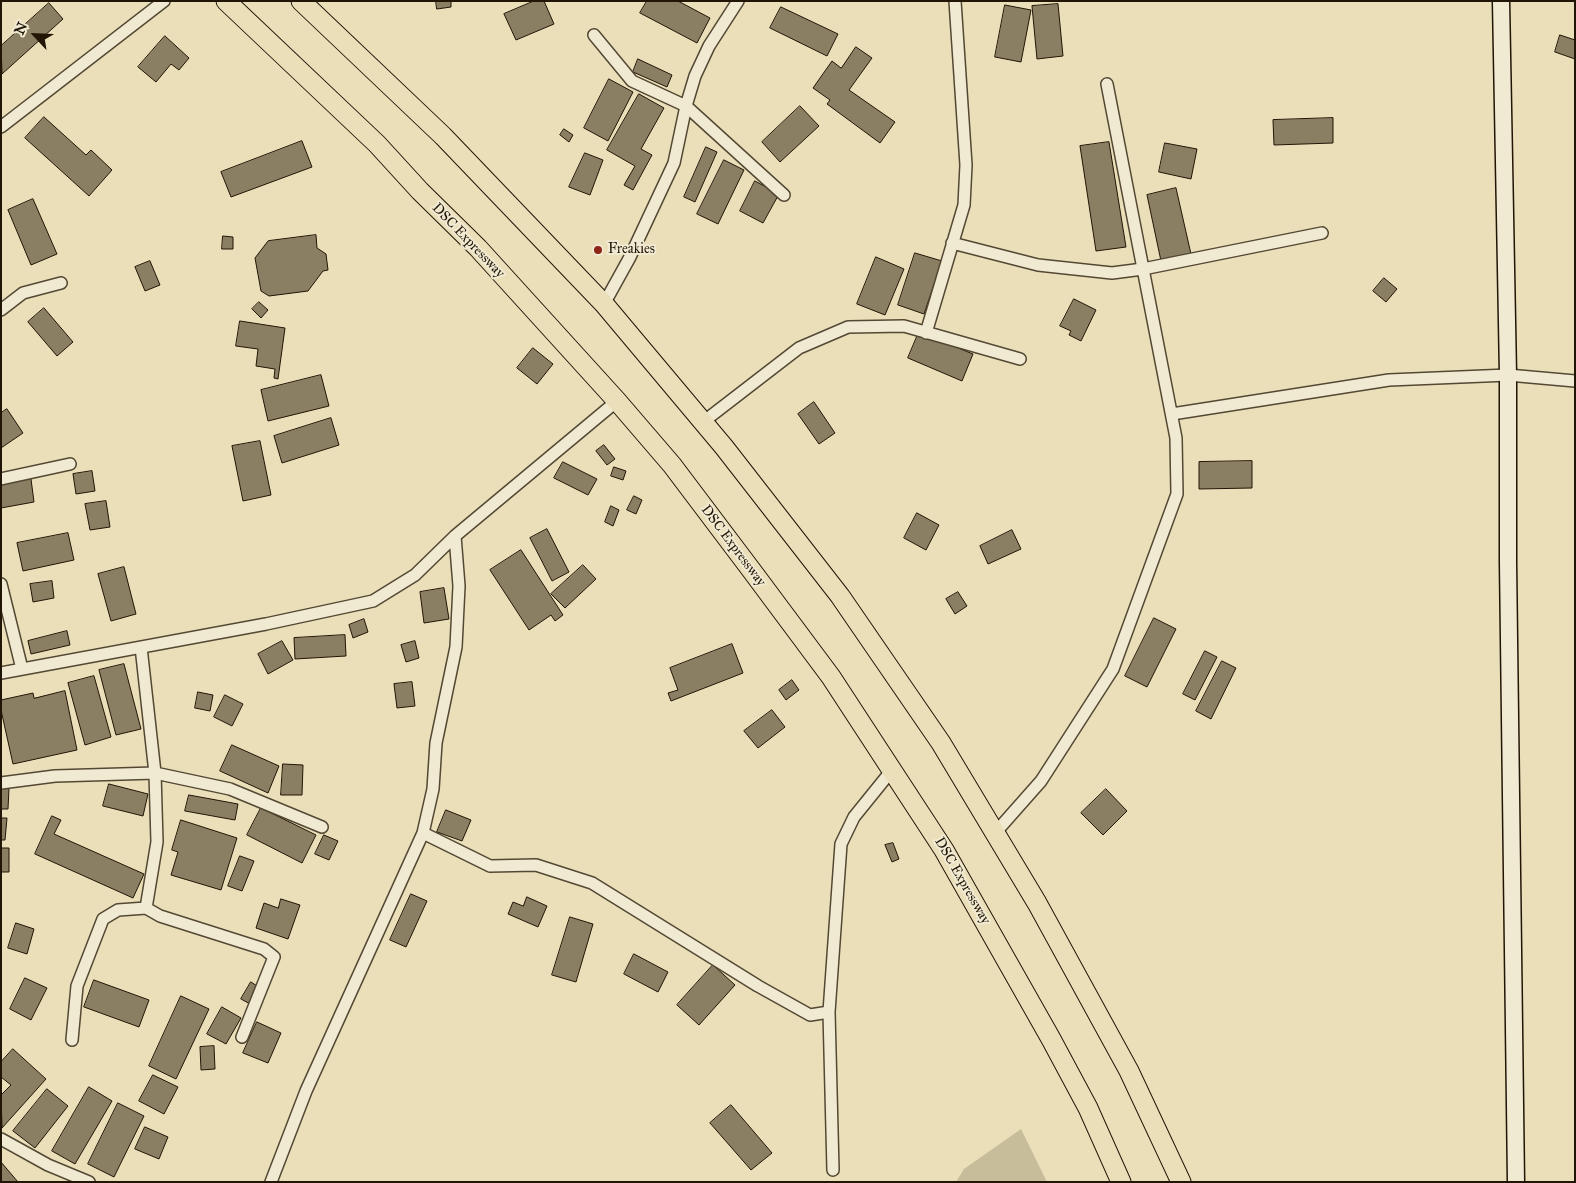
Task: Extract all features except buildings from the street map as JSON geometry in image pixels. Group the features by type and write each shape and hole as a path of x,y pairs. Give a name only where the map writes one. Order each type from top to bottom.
{"main road":[{"name":"DSC Expressway","path":"226,1 377,144 420,191 478,248 617,401 672,466 774,600 831,677 944,850 1013,969 1088,1108 1121,1182"},
{"path":"302,1 443,136 604,304 702,422 840,596 940,743 1037,903 1129,1071 1181,1182"}],"street":[{"path":"1,127 164,1"},
{"path":"604,304 630,257 674,163 686,106 695,76 709,46 738,1"},
{"path":"926,333 964,205 966,165 955,1"},
{"path":"1501,1 1508,375 1508,562 1516,1182"},
{"path":"594,35 632,81 686,106 784,195"},
{"path":"995,833 1041,782 1113,669 1177,494 1176,438 1172,414 1107,84"},
{"path":"952,243 1038,265 1112,273 1144,269 1322,234"},
{"path":"1,310 23,293 61,283"},
{"path":"702,422 799,348 848,327 904,326 1020,359"},
{"path":"1172,414 1389,380 1508,375 1575,381"},
{"path":"1,674 266,624 374,601 415,574 455,536 617,401"},
{"path":"1,479 70,464"},
{"path":"271,1182 306,1091 423,833 433,789 436,743 456,647 459,586 455,536"},
{"path":"1,584 22,669"},
{"path":"140,647 154,773 157,842 146,908"},
{"path":"833,1170 829,1012 841,844 854,817 892,770"},
{"path":"1,783 55,776 154,773 230,790 322,826"},
{"path":"423,833 490,866 536,865 592,883 758,986 810,1015 829,1012"},
{"path":"72,1040 77,986 103,919 118,910 146,908 160,916 264,949 274,958 242,1037"},
{"path":"1,1138 48,1164 89,1182"}],"shaded area":[{"path":"1021,1129 1047,1182 956,1182 964,1169"}],"place":[{"name":"Freakies","path":"598,250"}]}
